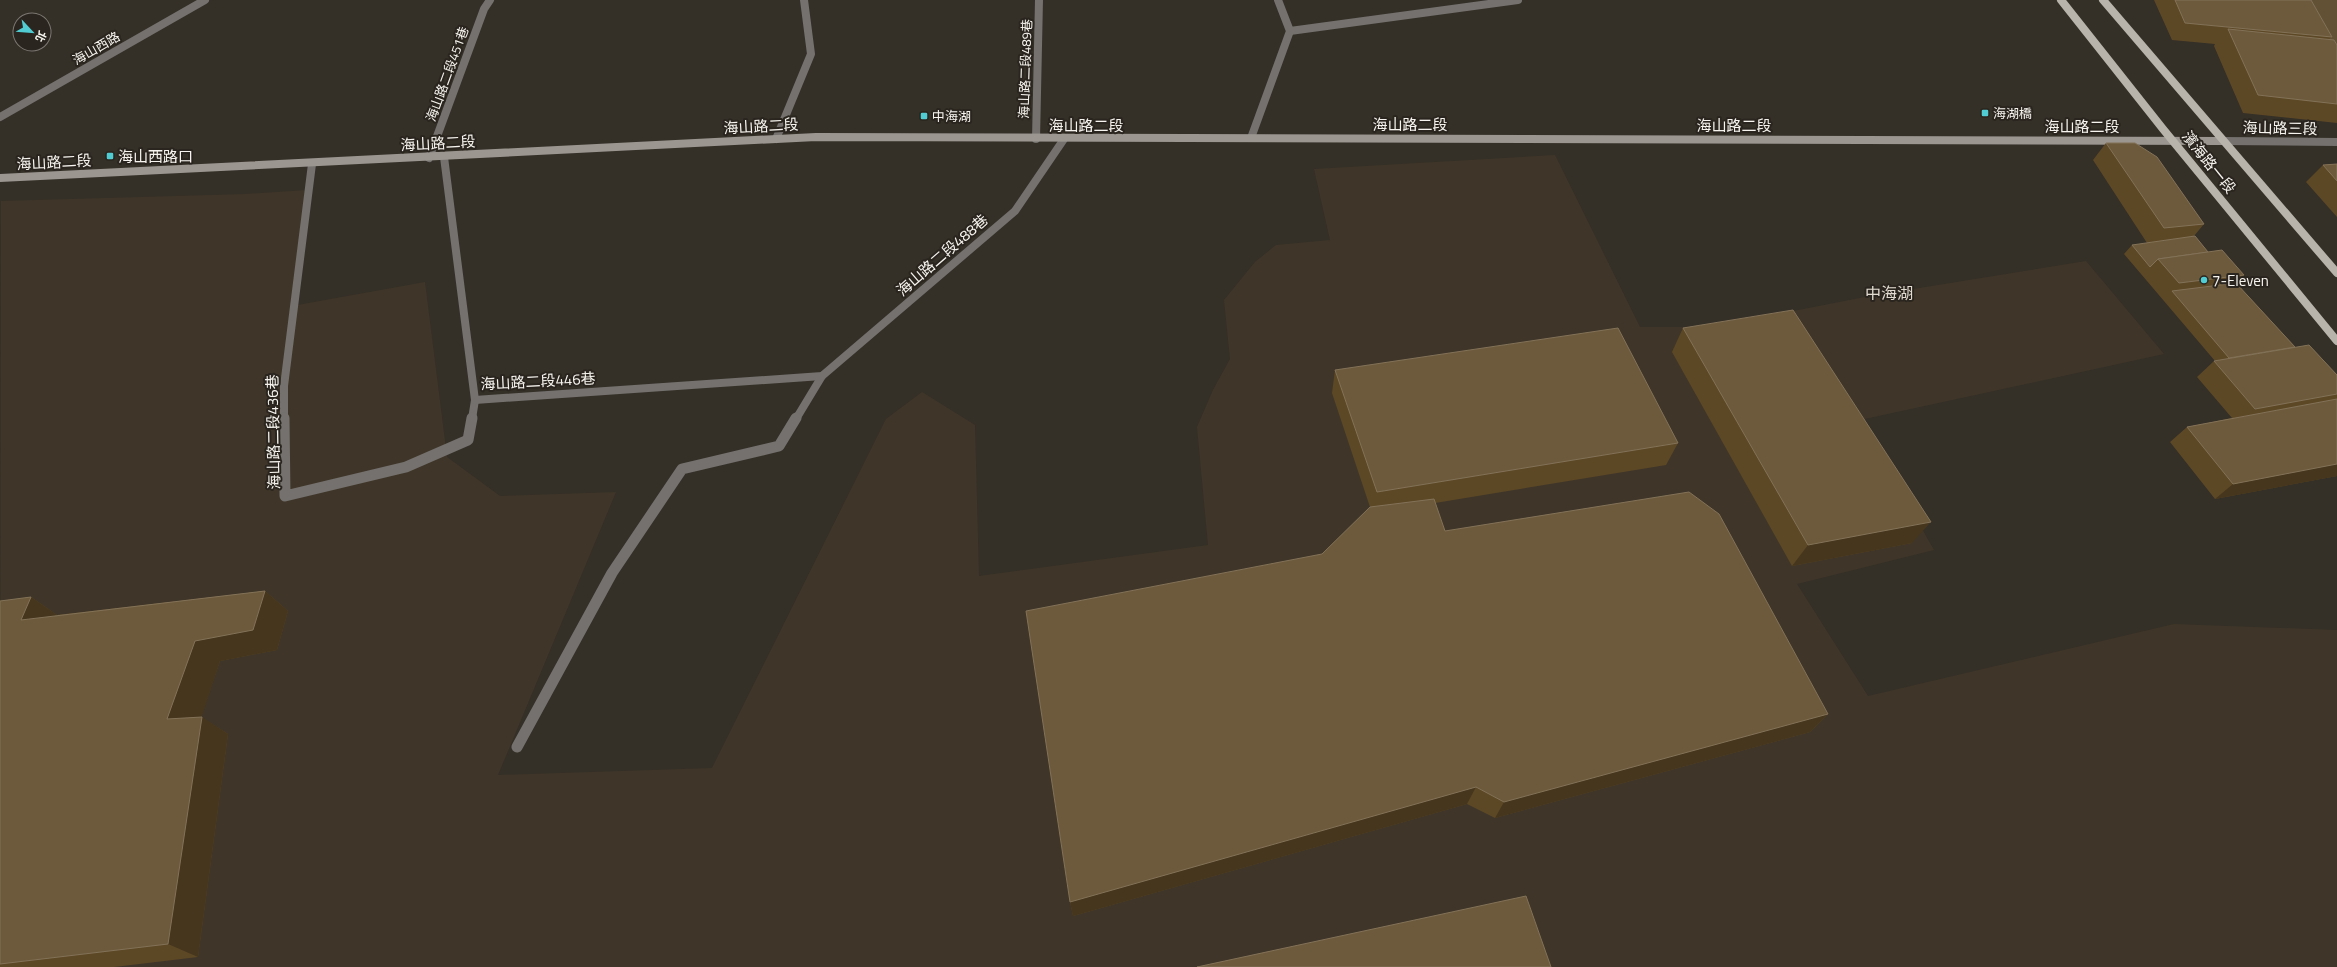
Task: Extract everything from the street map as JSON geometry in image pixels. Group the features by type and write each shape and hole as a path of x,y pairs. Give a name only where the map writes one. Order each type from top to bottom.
{"main road":[{"name":"濱海路一段","path":"2061,0 2126,86 2173,140 2337,341"},
{"name":"濱海路一段","path":"2104,0 2222,141 2337,273"},
{"name":"海山路二段","path":"0,178 312,164 776,139 861,137 1064,140 1251,138 2222,141"}],"street":[{"name":"海山西路","path":"0,117 205,0"},
{"name":"海山路二段451巷","path":"429,158 484,9 490,0"},
{"path":"776,139 811,54 804,0"},
{"name":"海山路二段489巷","path":"1036,139 1039,0"},
{"path":"1251,138 1290,31 1278,0"},
{"path":"1290,31 1518,0"},
{"name":"海山路二段488巷","path":"517,747 612,573 682,469 778,446 822,376 1015,211 1064,140"},
{"name":"海山路三段","path":"2222,141 2337,142"},
{"name":"海山路二段446巷","path":"444,157 475,400 822,376"},
{"name":"海山路二段436巷","path":"312,164 284,386 285,496 406,467 468,440 475,400"}],"shaded area":[{"path":"2299,0 2337,0 2337,73"},
{"path":"1555,155 1640,327 1711,327 1870,296 2086,261 2164,354 1860,420 1934,550 1797,584 1868,696 2174,624 2337,630 2337,967 0,967 1,201 246,194 307,190 292,306 425,282 447,457 500,496 616,492 498,775 712,768 886,419 922,392 975,425 979,576 1208,545 1197,427 1213,390 1230,359 1224,300 1255,262 1276,245 1330,240 1314,169"}],"building":[{"path":"2175,0 2311,0 2332,37 2185,23"},
{"path":"2228,29 2334,40 2337,45 2337,104 2258,95"},
{"path":"2106,143 2135,143 2157,157 2204,224 2164,228"},
{"path":"2337,164 2337,181 2323,165"},
{"path":"2195,236 2208,252 2158,259 2150,267 2132,245"},
{"path":"2222,250 2244,275 2179,283 2158,259"},
{"path":"2236,283 2295,347 2229,358 2172,291"},
{"path":"1793,310 1931,522 1808,545 1683,328"},
{"path":"1618,328 1678,443 1377,492 1335,370"},
{"path":"2309,345 2337,375 2337,394 2255,409 2214,361"},
{"path":"2337,399 2337,464 2233,484 2187,427"},
{"path":"1689,492 1719,514 1828,714 1504,802 1476,787 1070,902 1026,611 1322,554 1370,507 1434,499 1445,531"},
{"path":"265,591 253,630 195,641 167,719 202,717 168,944 0,964 0,601 31,597 21,620"},
{"path":"1526,896 1551,967 1197,967"}],"place":[{"name":"海湖橋","path":"1985,113"},
{"name":"中海湖","path":"924,116"},
{"name":"海山西路口","path":"110,156"},
{"name":"7-Eleven","path":"2204,280"}],"district":[{"name":"中海湖","path":"1889,293"}]}
